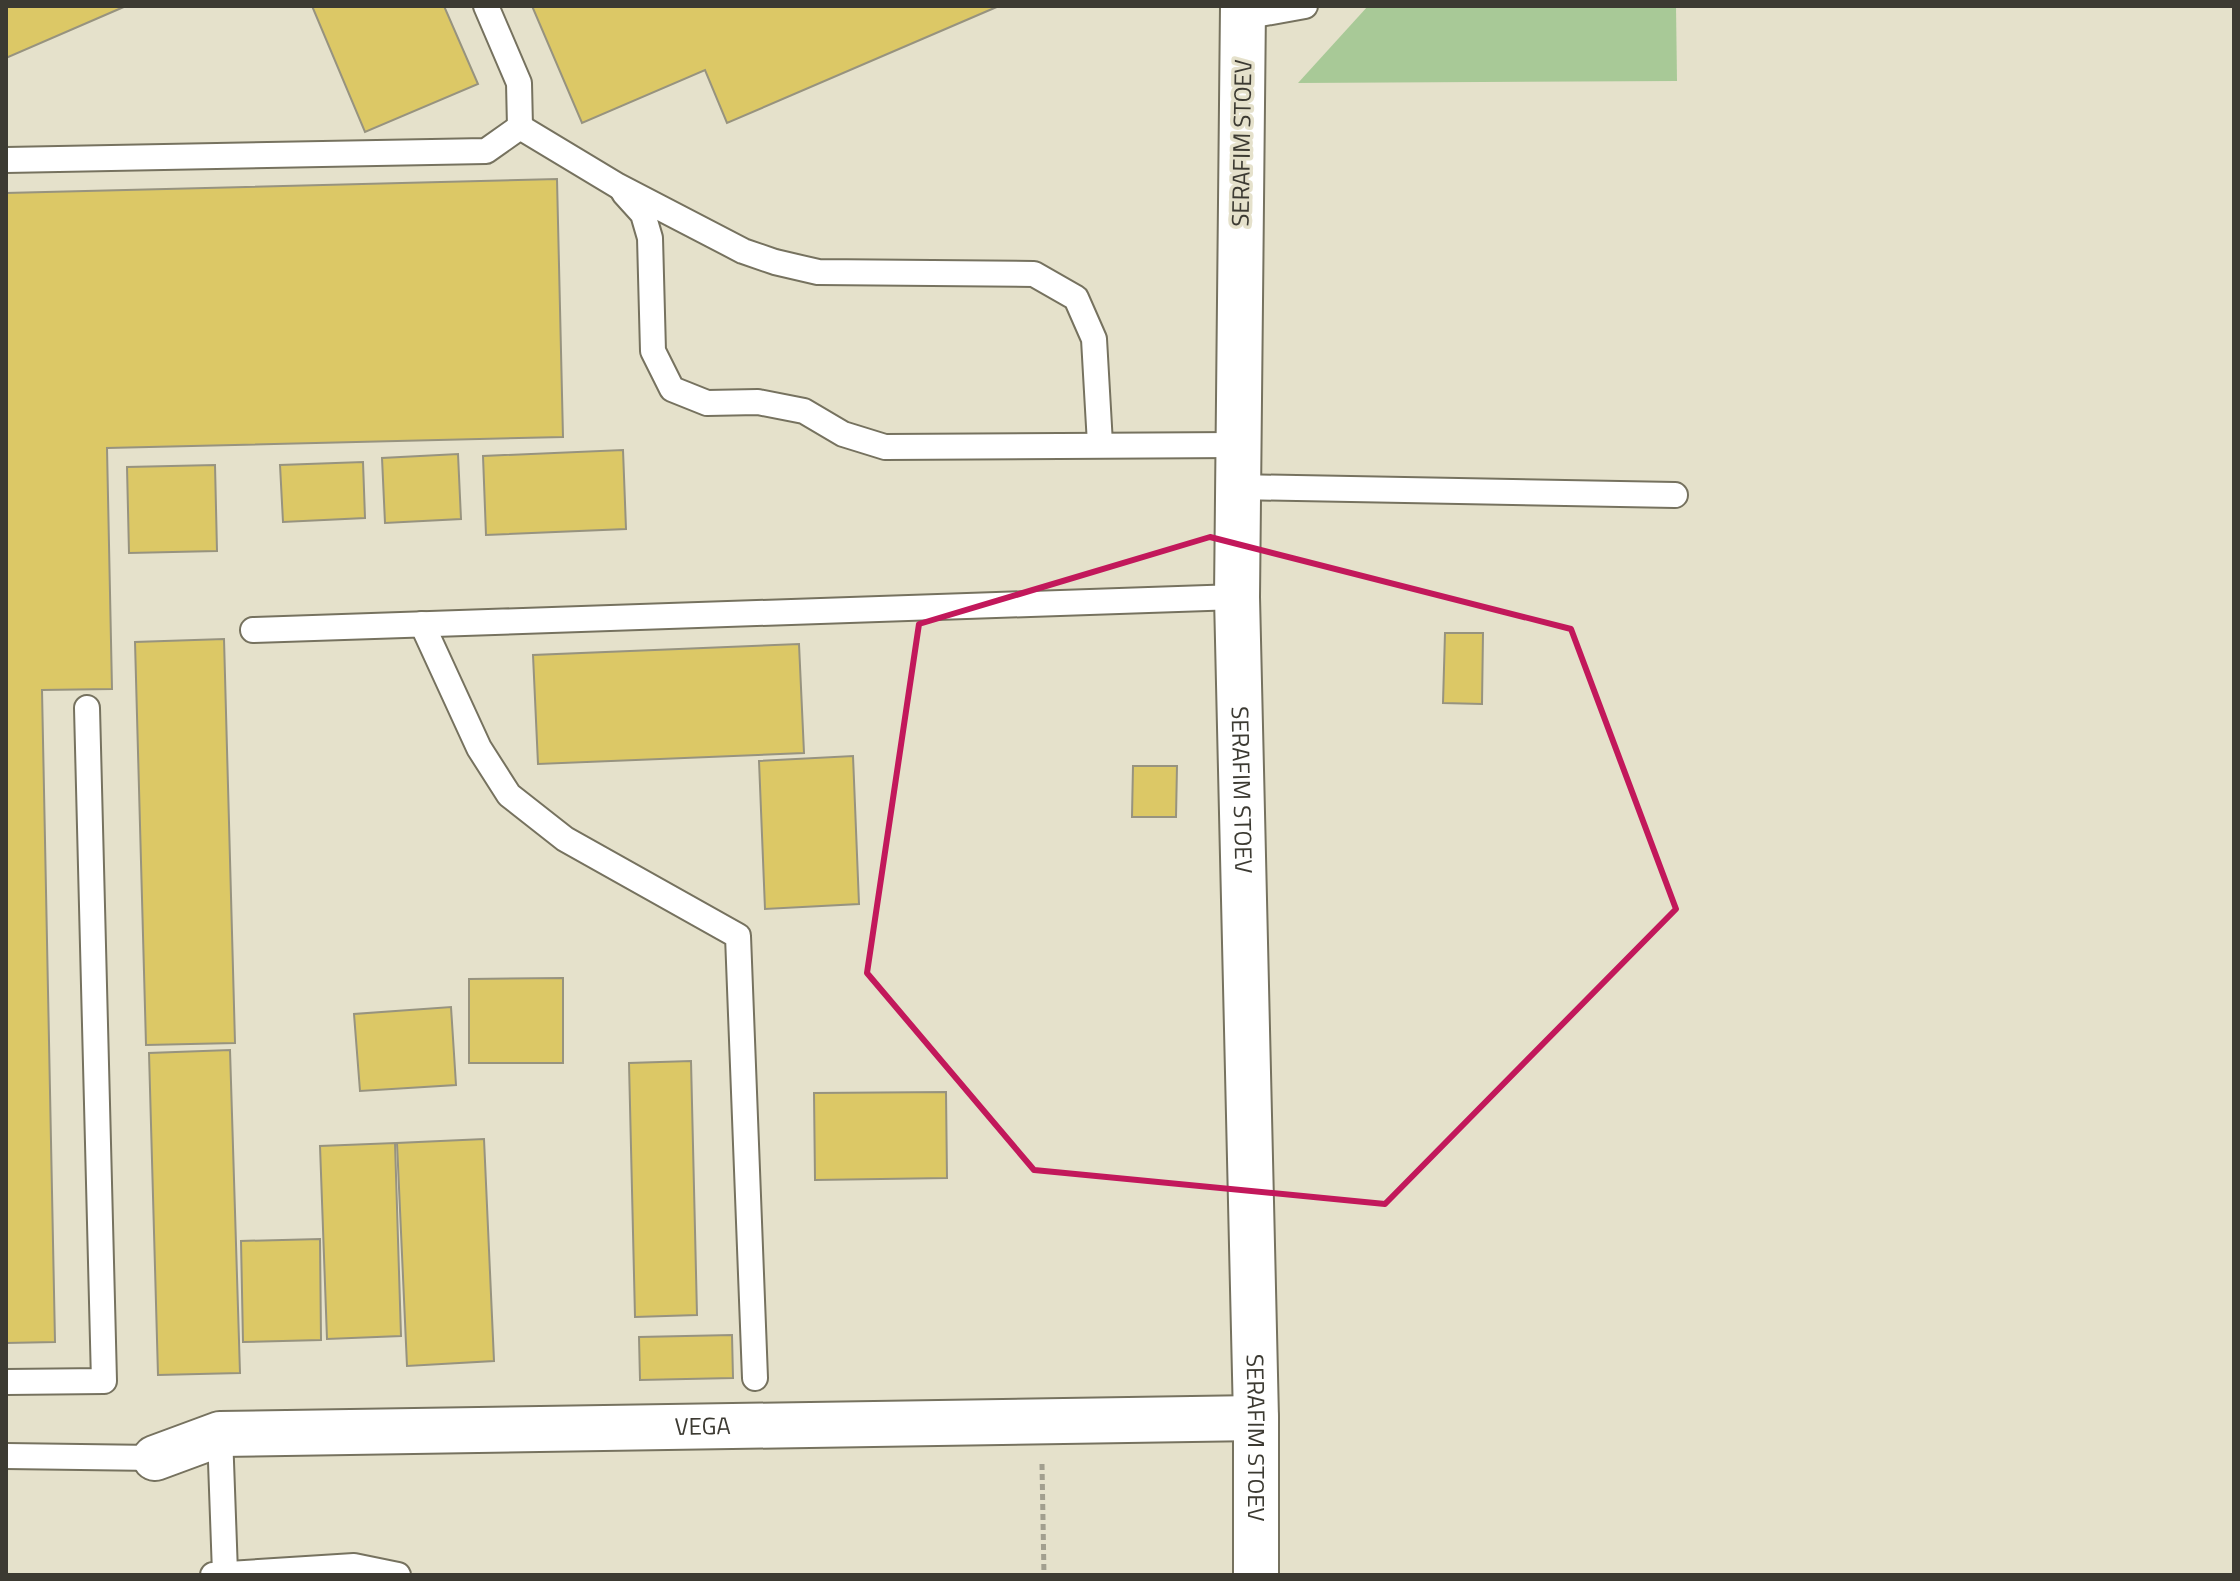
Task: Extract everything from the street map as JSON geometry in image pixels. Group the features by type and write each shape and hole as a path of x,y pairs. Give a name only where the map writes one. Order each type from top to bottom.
{"street":[{"name":"SERAFIM STOEV","path":"1243,12 1237,597 1256,1418 1256,1575"},
{"name":"VEGA","path":"155,1458 220,1434 1256,1418"}],"lane":[{"path":"486,6 519,83 520,127"},
{"path":"1243,12 1305,6"},
{"path":"6,160 486,151 520,127"},
{"path":"520,127 618,186 743,251 775,262 818,272 1034,274 1076,298 1094,339 1100,444"},
{"path":"618,186 643,214 650,238 653,351 672,389 707,403 758,402 804,411 843,434 885,447 1100,444 1237,466 1675,495"},
{"path":"253,630 1237,597"},
{"path":"422,624 479,748 509,795 565,839 738,936 755,1378"},
{"path":"6,1382 104,1381 87,708"},
{"path":"220,1434 219,1574 354,1566 398,1575"},
{"path":"6,1456 155,1458"}],"path":[{"path":"1041,1422 1044,1575"}],"highlighted area":[{"path":"1210,537 1571,629 1676,909 1385,1204 1034,1170 867,973 919,624"}],"green space":[{"path":"1368,6 1676,6 1677,81 1298,83"}],"building":[{"path":"6,6 126,6 6,58"},
{"path":"312,6 444,6 478,84 365,132"},
{"path":"532,6 999,6 727,123 705,70 582,123"},
{"path":"557,179 563,437 107,448 112,689 42,690 55,1342 6,1343 6,193"},
{"path":"623,450 626,529 486,535 483,456"},
{"path":"458,454 461,519 385,523 382,458"},
{"path":"363,462 365,518 283,522 280,465"},
{"path":"215,465 217,551 129,553 127,467"},
{"path":"1445,633 1483,633 1482,704 1443,703"},
{"path":"224,639 235,1043 146,1045 135,642"},
{"path":"799,644 804,753 538,764 533,655"},
{"path":"853,756 859,904 765,909 759,761"},
{"path":"1133,766 1177,766 1176,817 1132,817"},
{"path":"563,978 563,1063 469,1063 469,979"},
{"path":"451,1007 456,1085 360,1091 354,1014"},
{"path":"230,1050 240,1373 158,1375 149,1053"},
{"path":"691,1061 697,1315 635,1317 629,1063"},
{"path":"946,1092 947,1178 815,1180 814,1093"},
{"path":"484,1139 494,1361 407,1366 397,1143"},
{"path":"395,1143 401,1336 327,1339 320,1146"},
{"path":"320,1239 321,1340 243,1342 241,1241"},
{"path":"732,1335 733,1378 640,1380 639,1337"}]}
